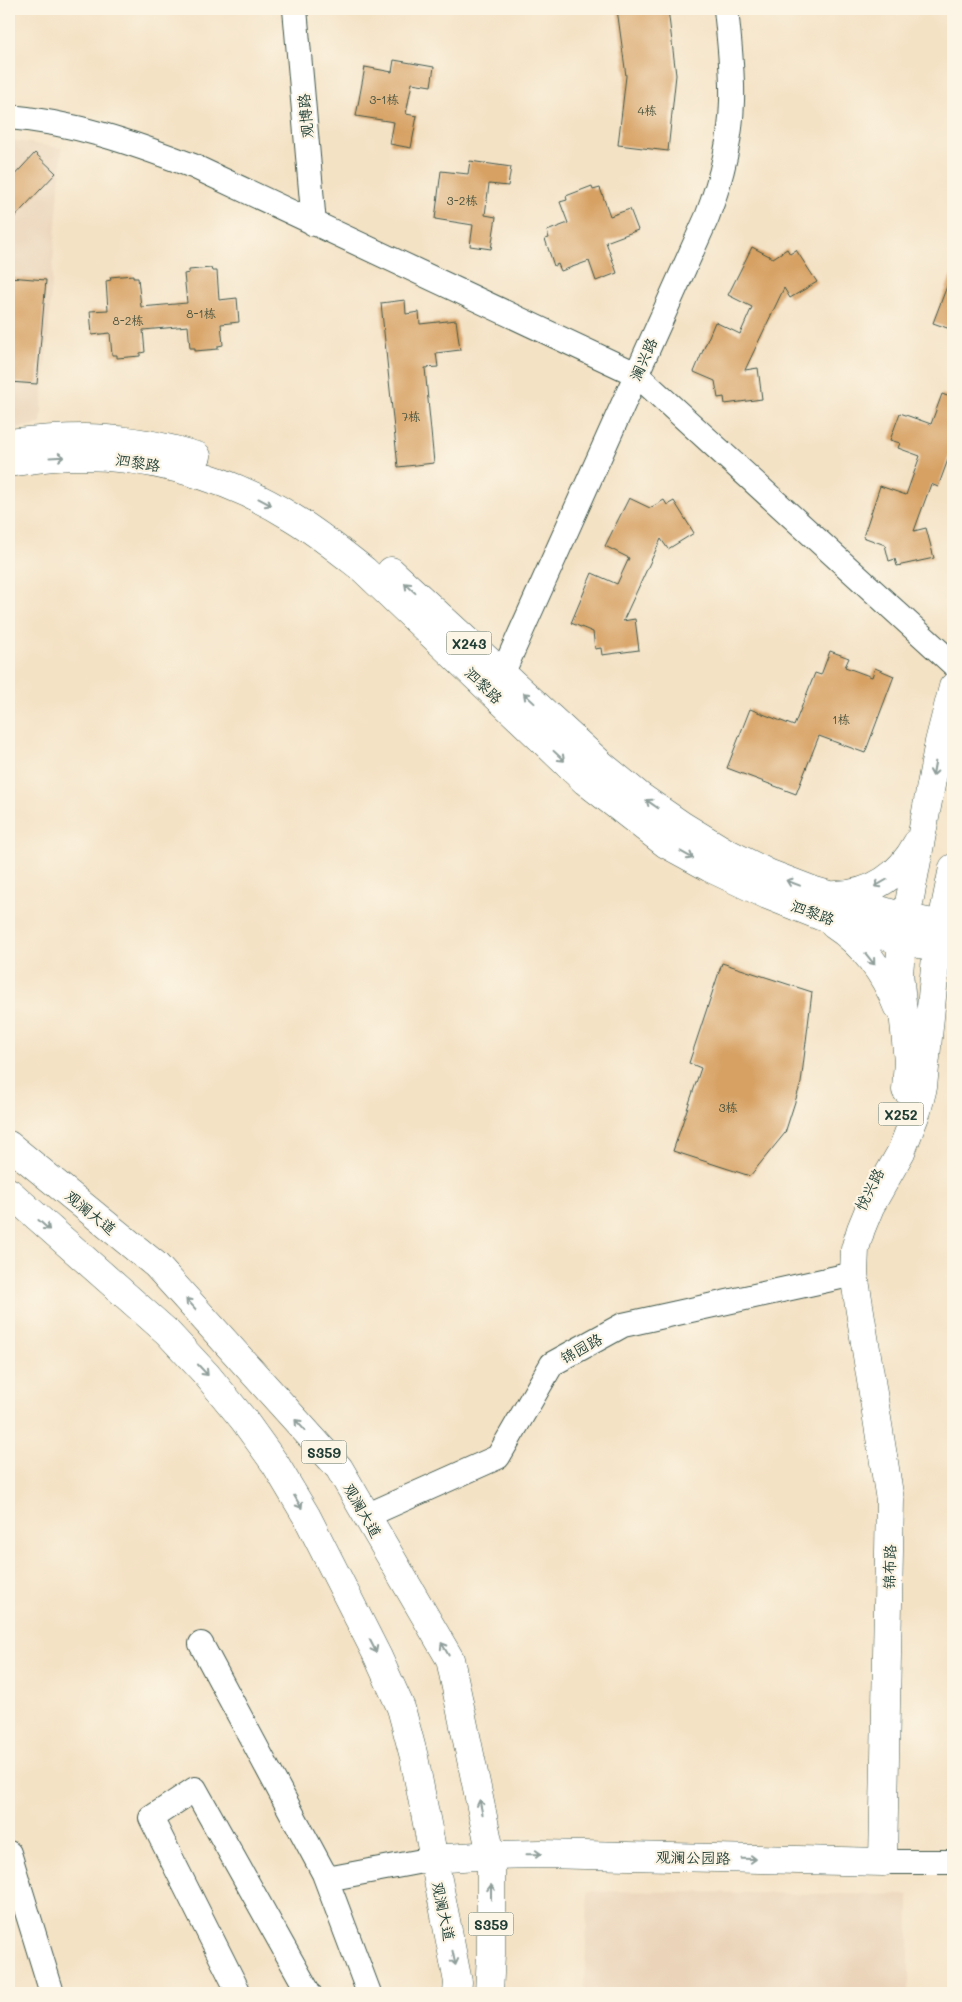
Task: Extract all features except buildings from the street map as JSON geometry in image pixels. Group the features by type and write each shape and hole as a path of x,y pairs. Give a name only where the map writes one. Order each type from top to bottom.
{"main road":[{"name":"泗黎路","path":"9,443 87,437 122,439 156,444 196,455 262,481 297,498 324,515 357,541 497,683 585,781 666,844 743,883 904,930 946,937"},
{"name":"泗黎路","path":"9,463 53,456 98,456 142,461 186,471 224,483 259,499 300,522 330,542 497,683"},
{"name":"悦兴路","path":"854,1274 848,1268 846,1261 849,1231 894,1136 902,1112 907,1087 908,1061 899,973 904,930 939,742 953,687"},
{"path":"903,1022 884,978 856,942 839,928 825,906 885,881 899,869 912,853 922,833"},
{"name":"悦兴路","path":"854,1274 855,1249 861,1229 870,1208 901,1152 917,1111 923,1087 928,1037 946,937 953,868"},
{"path":"928,1037 932,1018 941,1000 953,986"},
{"name":"观澜大道","path":"9,1145 156,1264 339,1468 450,1659 491,1855 489,1993"},
{"name":"观澜大道","path":"9,1192 166,1332 206,1374 243,1419 276,1464 315,1533 378,1657 401,1708 414,1757 458,1982 457,1993"},
{"name":"锦布路","path":"854,1274 890,1500 883,1862"},
{"name":"观澜公园路","path":"433,1859 541,1854 883,1862"}],"street":[{"name":"观博路","path":"295,9 314,224"},
{"name":"澜兴路","path":"497,683 707,217 722,172 727,148 732,100 726,9"},
{"path":"9,117 78,128 136,144 192,166 636,374 953,664"},
{"name":"锦园路","path":"366,1516 498,1457 552,1364 624,1325 854,1274"},
{"path":"201,1644 327,1879 433,1859"},
{"path":"239,1993 151,1818 195,1789 309,1993"},
{"path":"9,1853 52,1993"},
{"name":"观澜公园路","path":"883,1862 953,1862"},
{"path":"323,1872 369,1993"}],"shaded area":[{"path":"9,140 62,148 41,424 9,429"},
{"path":"588,1891 909,1895 909,1993 584,1993"}]}
